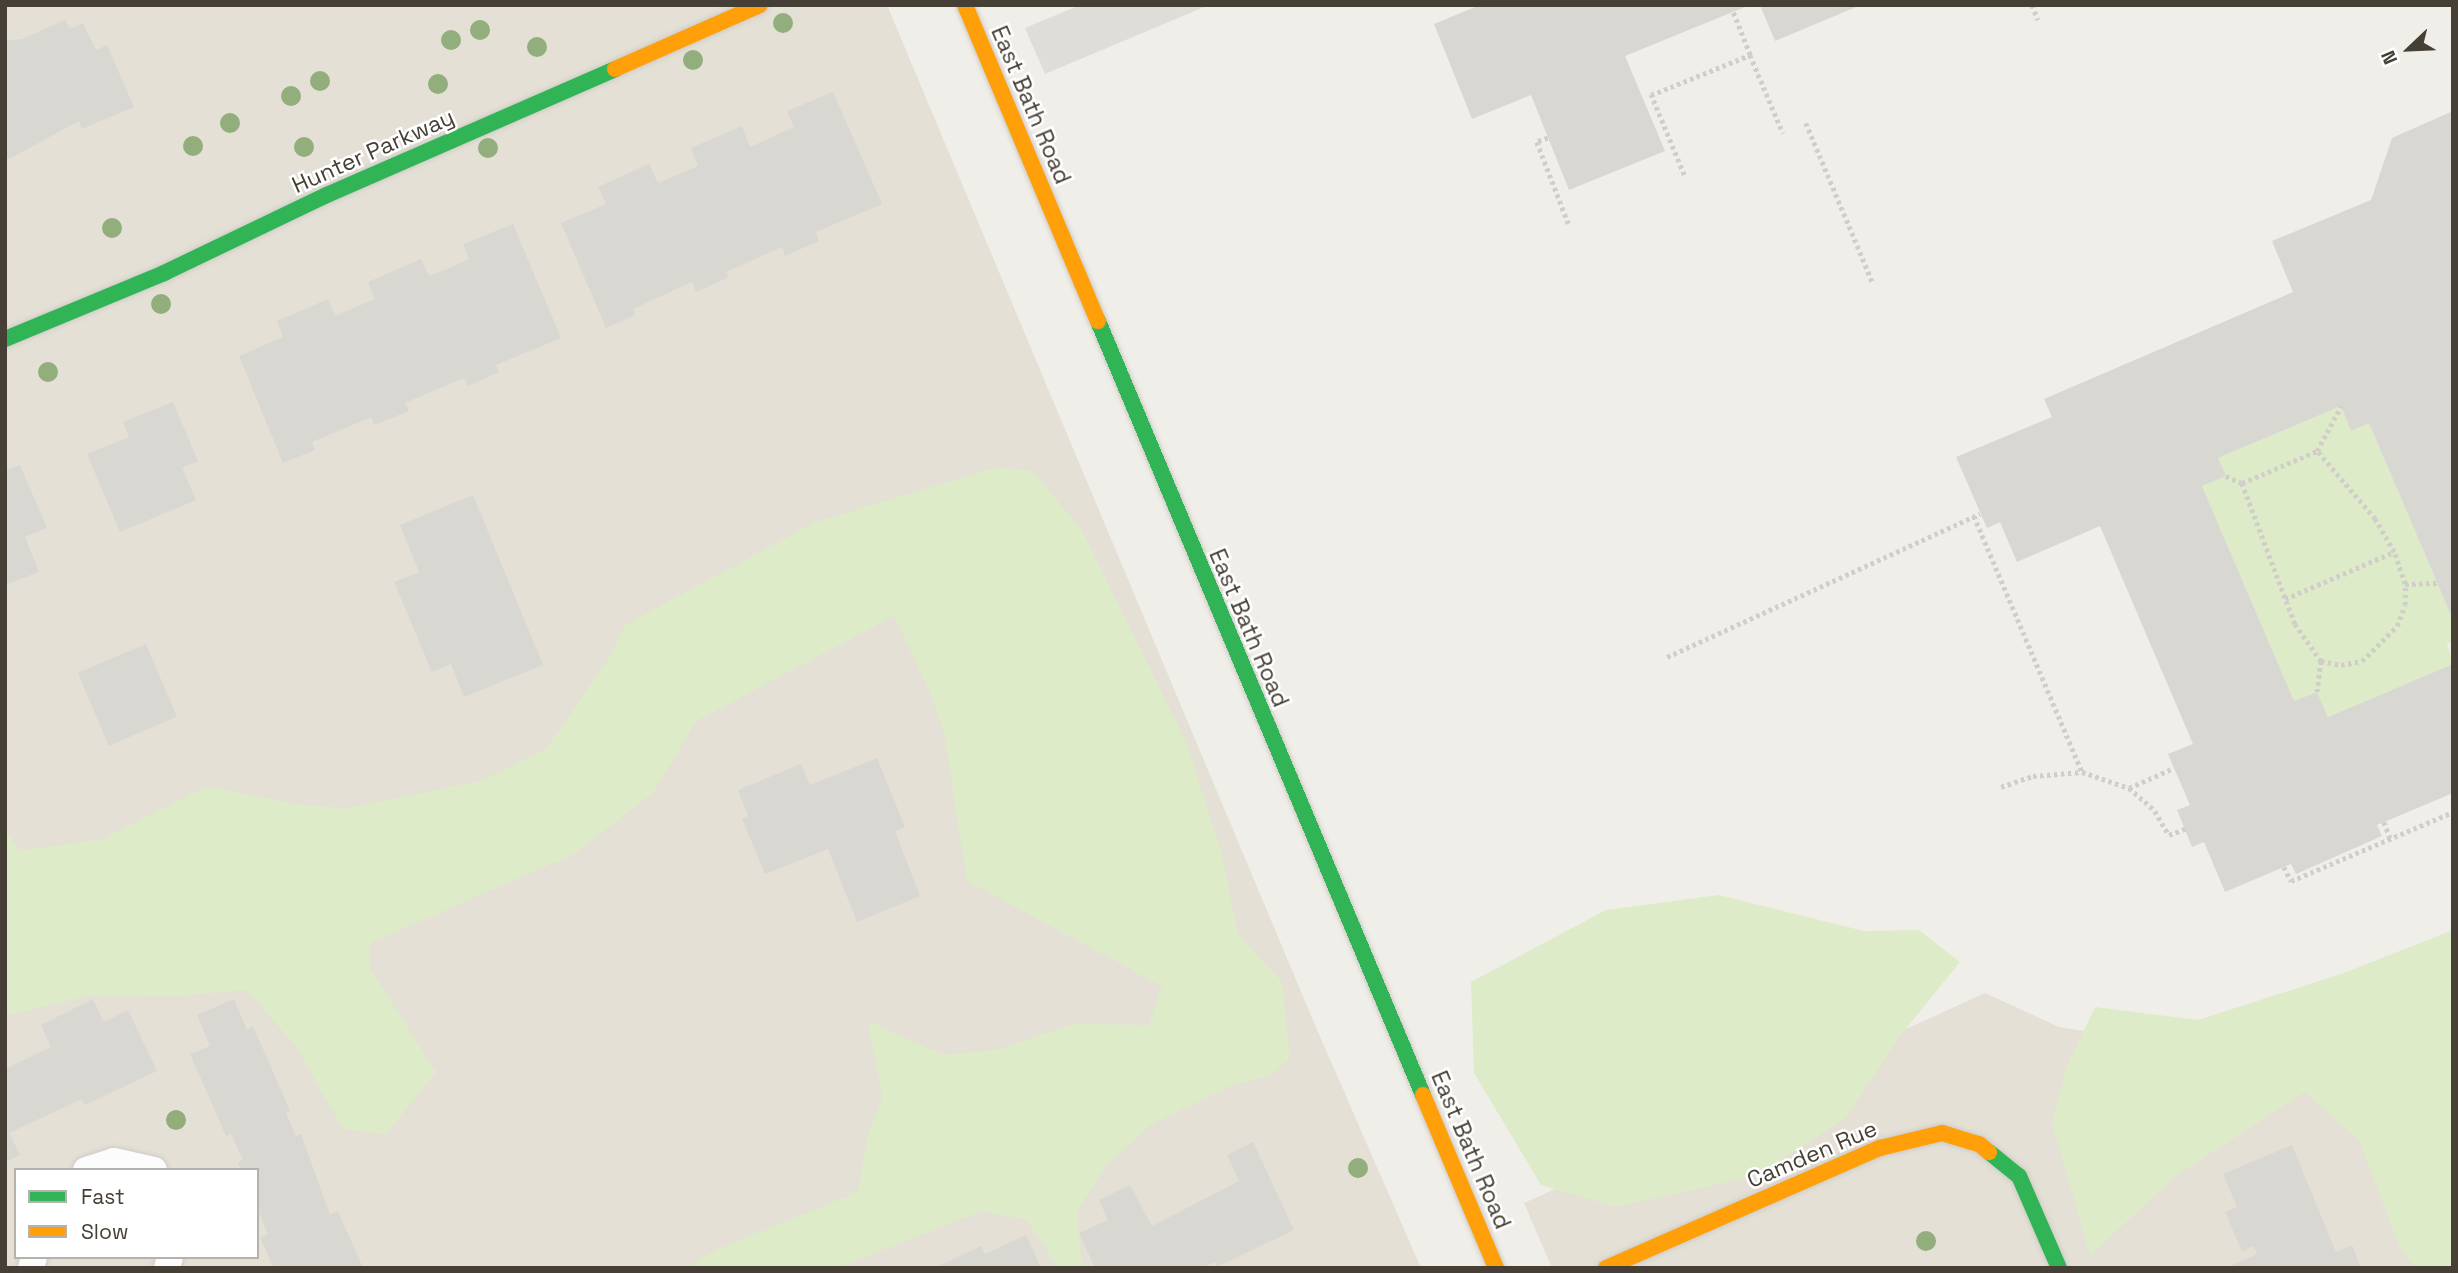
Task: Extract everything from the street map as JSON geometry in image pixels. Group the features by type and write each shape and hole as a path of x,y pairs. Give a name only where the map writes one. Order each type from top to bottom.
{"street":[{"name":"Hunter Parkway","path":"5,339 164,272 327,195 760,5"},
{"name":"East Bath Road","path":"965,5 1496,1268"},
{"name":"Camden Rue","path":"1606,1268 1880,1148 1942,1133 1979,1143 2019,1176 2059,1268"}],"lane":[{"path":"92,1168 114,1161 145,1168"}],"path":[{"path":"2032,5 2038,20"},
{"path":"1733,12 1783,132"},
{"path":"1684,175 1651,95 1750,55"},
{"path":"1806,122 1873,283"},
{"path":"1548,138 1537,142 1569,225"},
{"path":"2242,483 2317,452 2341,406"},
{"path":"2226,476 2242,483 2285,599 2307,647 2321,662 2341,665 2362,661 2380,647 2401,615 2405,584 2394,552 2375,519 2317,452"},
{"path":"1667,657 1980,513"},
{"path":"1974,516 2082,772"},
{"path":"2285,599 2394,552"},
{"path":"2405,584 2437,583"},
{"path":"2317,691 2321,662"},
{"path":"2129,788 2174,768"},
{"path":"2001,787 2033,776 2082,772 2129,788 2155,811 2169,835 2185,828"},
{"path":"2284,867 2291,881 2453,811"},
{"path":"2384,822 2390,838"}],"shaded area":[{"path":"5,5 887,5 1315,1025 1421,1268 5,1268"},
{"path":"1080,5 1209,5 1045,74 1025,28"},
{"path":"2453,931 2453,1268 1552,1268 1524,1203 1985,993 2059,1027 2181,1046"}],"green space":[{"path":"2341,406 2351,431 2369,423 2453,620 2453,641 2447,644 2453,664 2328,717 2317,692 2294,701 2202,486 2226,476 2218,458"},
{"path":"997,467 1032,471 1081,529 1187,744 1222,855 1238,935 1282,982 1290,1059 1269,1075 1225,1088 1152,1124 1105,1167 1077,1212 1082,1268 1058,1268 1027,1220 982,1211 836,1268 686,1268 718,1249 858,1192 868,1135 882,1097 868,1021 943,1055 996,1050 1074,1024 1149,1025 1162,986 967,881 944,732 930,692 894,616 696,721 654,792 574,854 370,943 369,967 436,1072 386,1134 343,1129 295,1045 246,990 177,996 93,995 5,1016 5,827 19,851 103,839 207,786 294,804 347,808 480,781 546,749 607,661 625,625 816,522"},
{"path":"1719,895 1864,931 1919,930 1960,962 1900,1036 1846,1118 1755,1176 1616,1207 1541,1185 1474,1073 1471,982 1606,910"},
{"path":"2453,930 2453,1268 2415,1268 2400,1248 2359,1140 2305,1092 2173,1178 2090,1256 2052,1123 2067,1066 2095,1007 2198,1020 2344,973"}],"building":[{"path":"1480,5 1750,5 1625,56 1665,151 1569,190 1531,95 1472,119 1434,24"},
{"path":"1760,5 1861,5 1775,41"},
{"path":"65,20 70,29 83,23 96,50 107,45 134,107 82,129 79,121 9,159 5,155 5,41 22,39"},
{"path":"833,92 882,204 816,232 819,241 785,256 782,247 726,272 729,277 696,292 692,282 633,309 635,315 606,328 561,223 606,204 598,187 649,164 658,183 677,175 698,166 691,148 742,126 750,147 794,127 787,111"},
{"path":"2453,111 2453,620 2369,423 2351,431 2341,406 2218,458 2226,476 2202,486 2294,701 2317,692 2328,717 2453,664 2453,793 2377,825 2382,836 2296,874 2291,864 2225,892 2204,842 2192,847 2177,810 2190,805 2168,754 2193,744 2100,526 2017,562 2000,522 1987,528 1956,457 2052,417 2044,399 2293,292 2272,241 2371,200 2392,138"},
{"path":"513,224 561,338 496,365 499,372 468,386 464,378 405,403 409,411 374,425 371,417 312,442 315,450 283,463 239,356 283,337 277,321 328,299 335,316 375,299 368,282 421,259 429,276 450,268 469,259 463,244"},
{"path":"173,402 198,461 182,468 196,500 120,532 87,454 129,437 123,422"},
{"path":"20,465 47,528 25,537 39,572 5,585 5,471"},
{"path":"473,495 543,665 464,697 451,664 432,672 394,582 419,572 400,525"},
{"path":"146,644 177,717 109,746 78,673"},
{"path":"877,758 905,827 895,831 920,896 857,922 828,849 765,874 742,819 748,816 738,790 801,764 810,785"},
{"path":"93,999 104,1022 128,1010 157,1071 85,1105 82,1099 9,1133 20,1155 5,1162 5,1069 51,1047 41,1025"},
{"path":"234,999 247,1030 253,1026 290,1111 286,1113 296,1136 301,1134 330,1215 338,1211 363,1268 274,1268 260,1238 268,1234 259,1213 259,1168 240,1168 238,1162 243,1160 231,1134 226,1136 190,1054 210,1046 197,1015"},
{"path":"1253,1142 1294,1230 1217,1267 1215,1262 1203,1268 1095,1268 1079,1233 1108,1220 1099,1200 1130,1185 1152,1226 1239,1181 1227,1155"},
{"path":"2292,1145 2336,1252 2352,1245 2361,1268 2226,1268 2257,1254 2254,1246 2242,1252 2225,1212 2237,1207 2223,1174"},
{"path":"1026,1235 1041,1268 935,1268 981,1246 985,1254"}],"traffic: fast":[{"path":"5,339 164,273 327,195 615,69"},
{"path":"1098,321 1423,1095"},
{"path":"1989,1152 2019,1176 2059,1268"}],"traffic: slow":[{"path":"615,69 760,5"},
{"path":"965,5 1098,321"},
{"path":"1423,1095 1496,1268"},
{"path":"1606,1268 1880,1148 1942,1133 1979,1144 1989,1152"}]}
